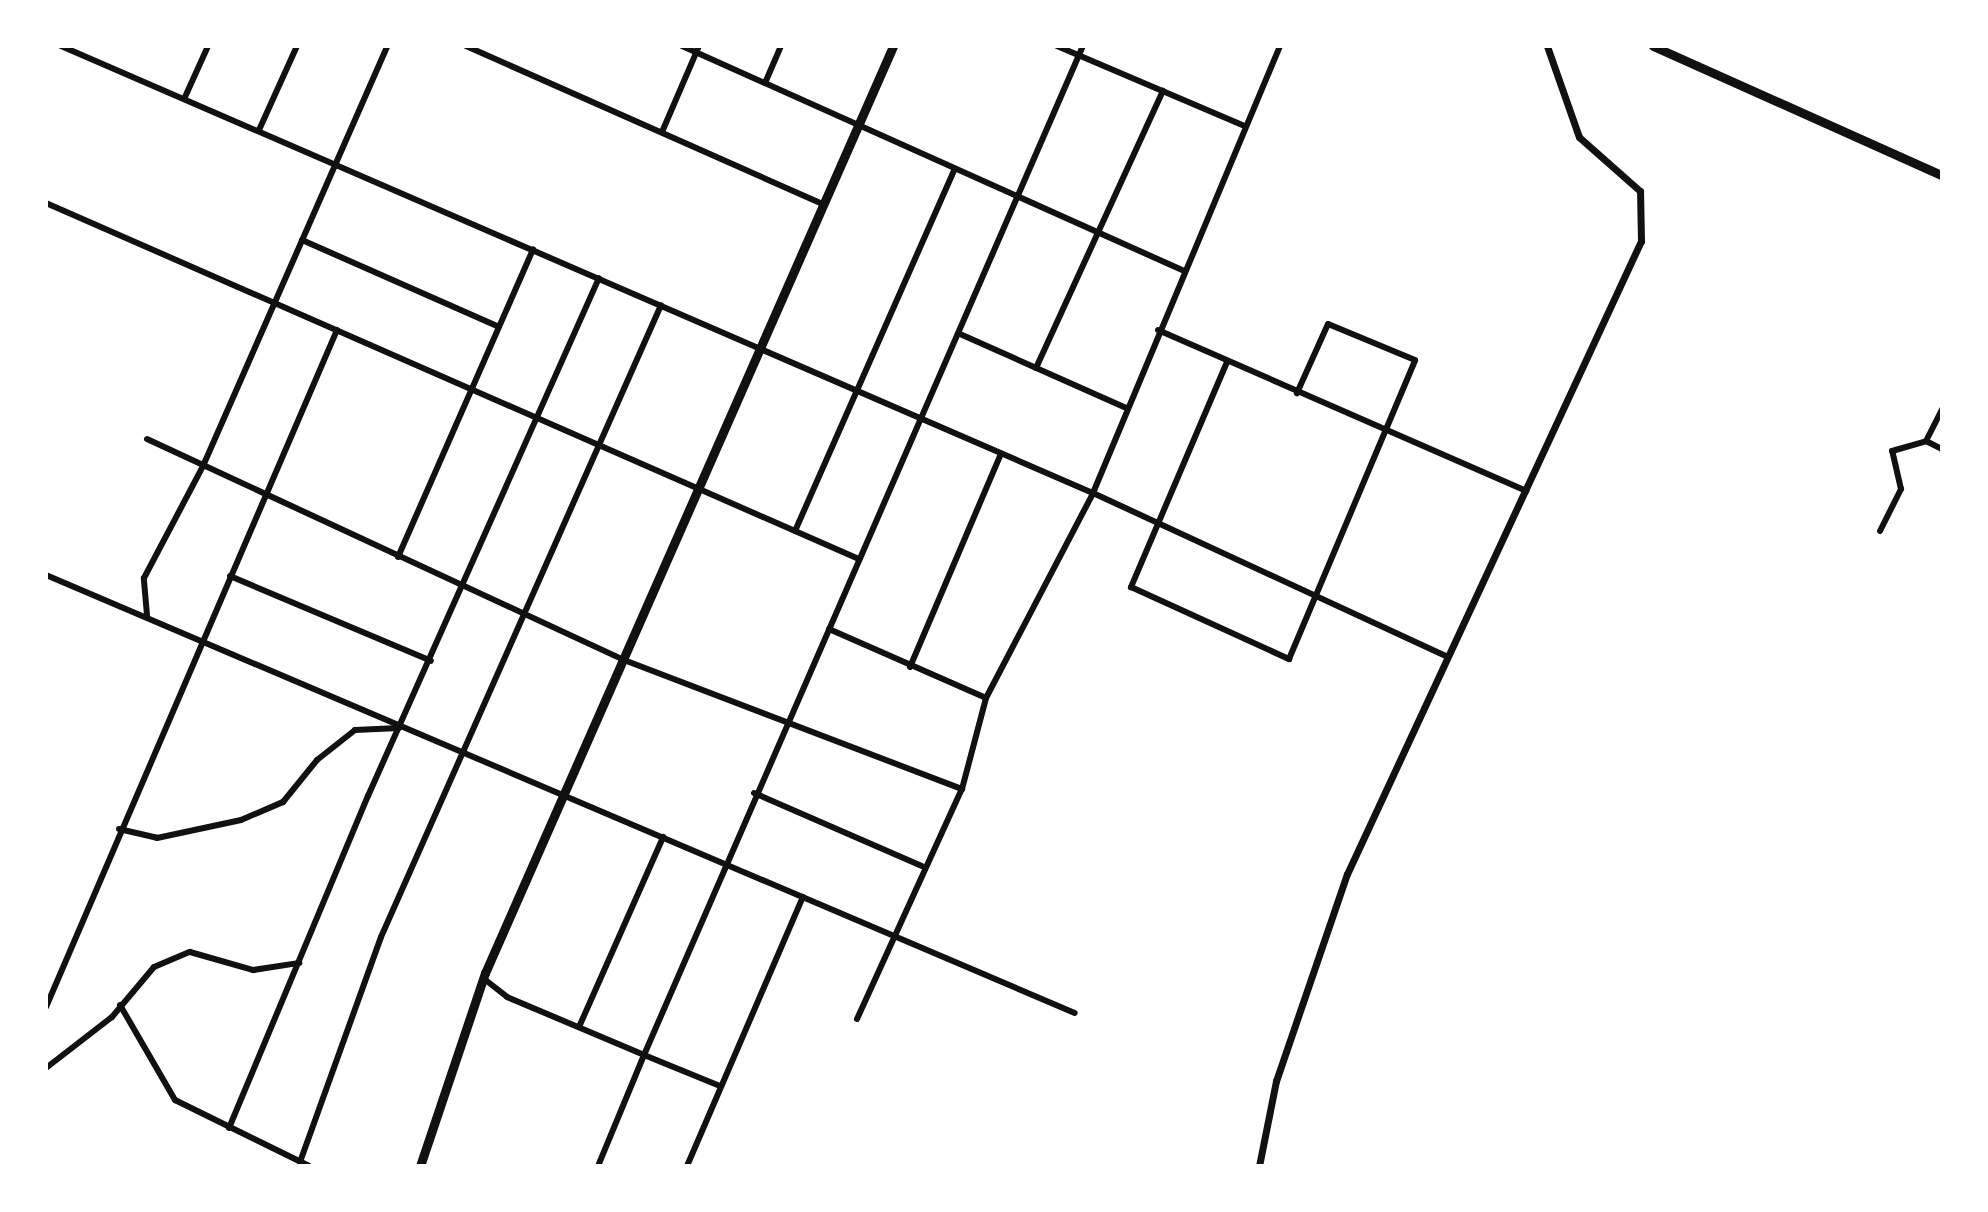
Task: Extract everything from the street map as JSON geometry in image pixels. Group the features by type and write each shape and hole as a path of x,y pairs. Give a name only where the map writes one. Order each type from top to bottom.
{"main road":[{"path":"420,1165 483,978 893,46"},
{"path":"1653,46 1942,175"}],"street":[{"path":"61,46 185,97 1093,493 1448,657"},
{"path":"185,97 208,46"},
{"path":"259,130 297,46"},
{"path":"148,615 141,607 144,578 203,466 387,46"},
{"path":"466,46 823,204"},
{"path":"682,46 698,49 765,83 1182,270"},
{"path":"765,83 781,46"},
{"path":"1057,46 1245,126"},
{"path":"598,1166 784,722 829,629 918,418 960,334 1083,46"},
{"path":"857,1019 890,936 962,789 986,698 1093,493 1182,270 1280,46"},
{"path":"1259,1166 1276,1081 1328,920 1636,254 1646,206 1627,172 1588,147 1571,124 1547,46"},
{"path":"662,132 698,49"},
{"path":"1036,368 1094,230 1163,91"},
{"path":"795,531 955,169"},
{"path":"46,203 859,559"},
{"path":"302,240 499,327"},
{"path":"398,557 533,249"},
{"path":"229,1128 400,725 465,589 599,278"},
{"path":"300,1162 381,937 661,305"},
{"path":"1227,362 1131,587 1289,659 1415,360 1328,324 1297,393"},
{"path":"46,1007 200,637 268,497 337,330"},
{"path":"1158,330 1386,433 1526,491"},
{"path":"960,334 1126,408"},
{"path":"1926,441 1942,409"},
{"path":"147,439 465,589 624,660 962,789"},
{"path":"1880,531 1901,489 1892,451 1926,441 1942,449"},
{"path":"910,667 1001,454"},
{"path":"46,575 200,637 564,797 725,862 890,936 1075,1013"},
{"path":"230,576 431,661"},
{"path":"829,629 986,698"},
{"path":"119,829 157,838 241,820 283,802 317,760 355,730 400,725"},
{"path":"754,793 922,866"},
{"path":"579,1027 663,837"},
{"path":"687,1166 803,897"},
{"path":"46,1068 120,1005 154,967 190,952 253,970 299,963"},
{"path":"483,978 507,997 720,1086"},
{"path":"120,1005 175,1100 309,1166"}]}
